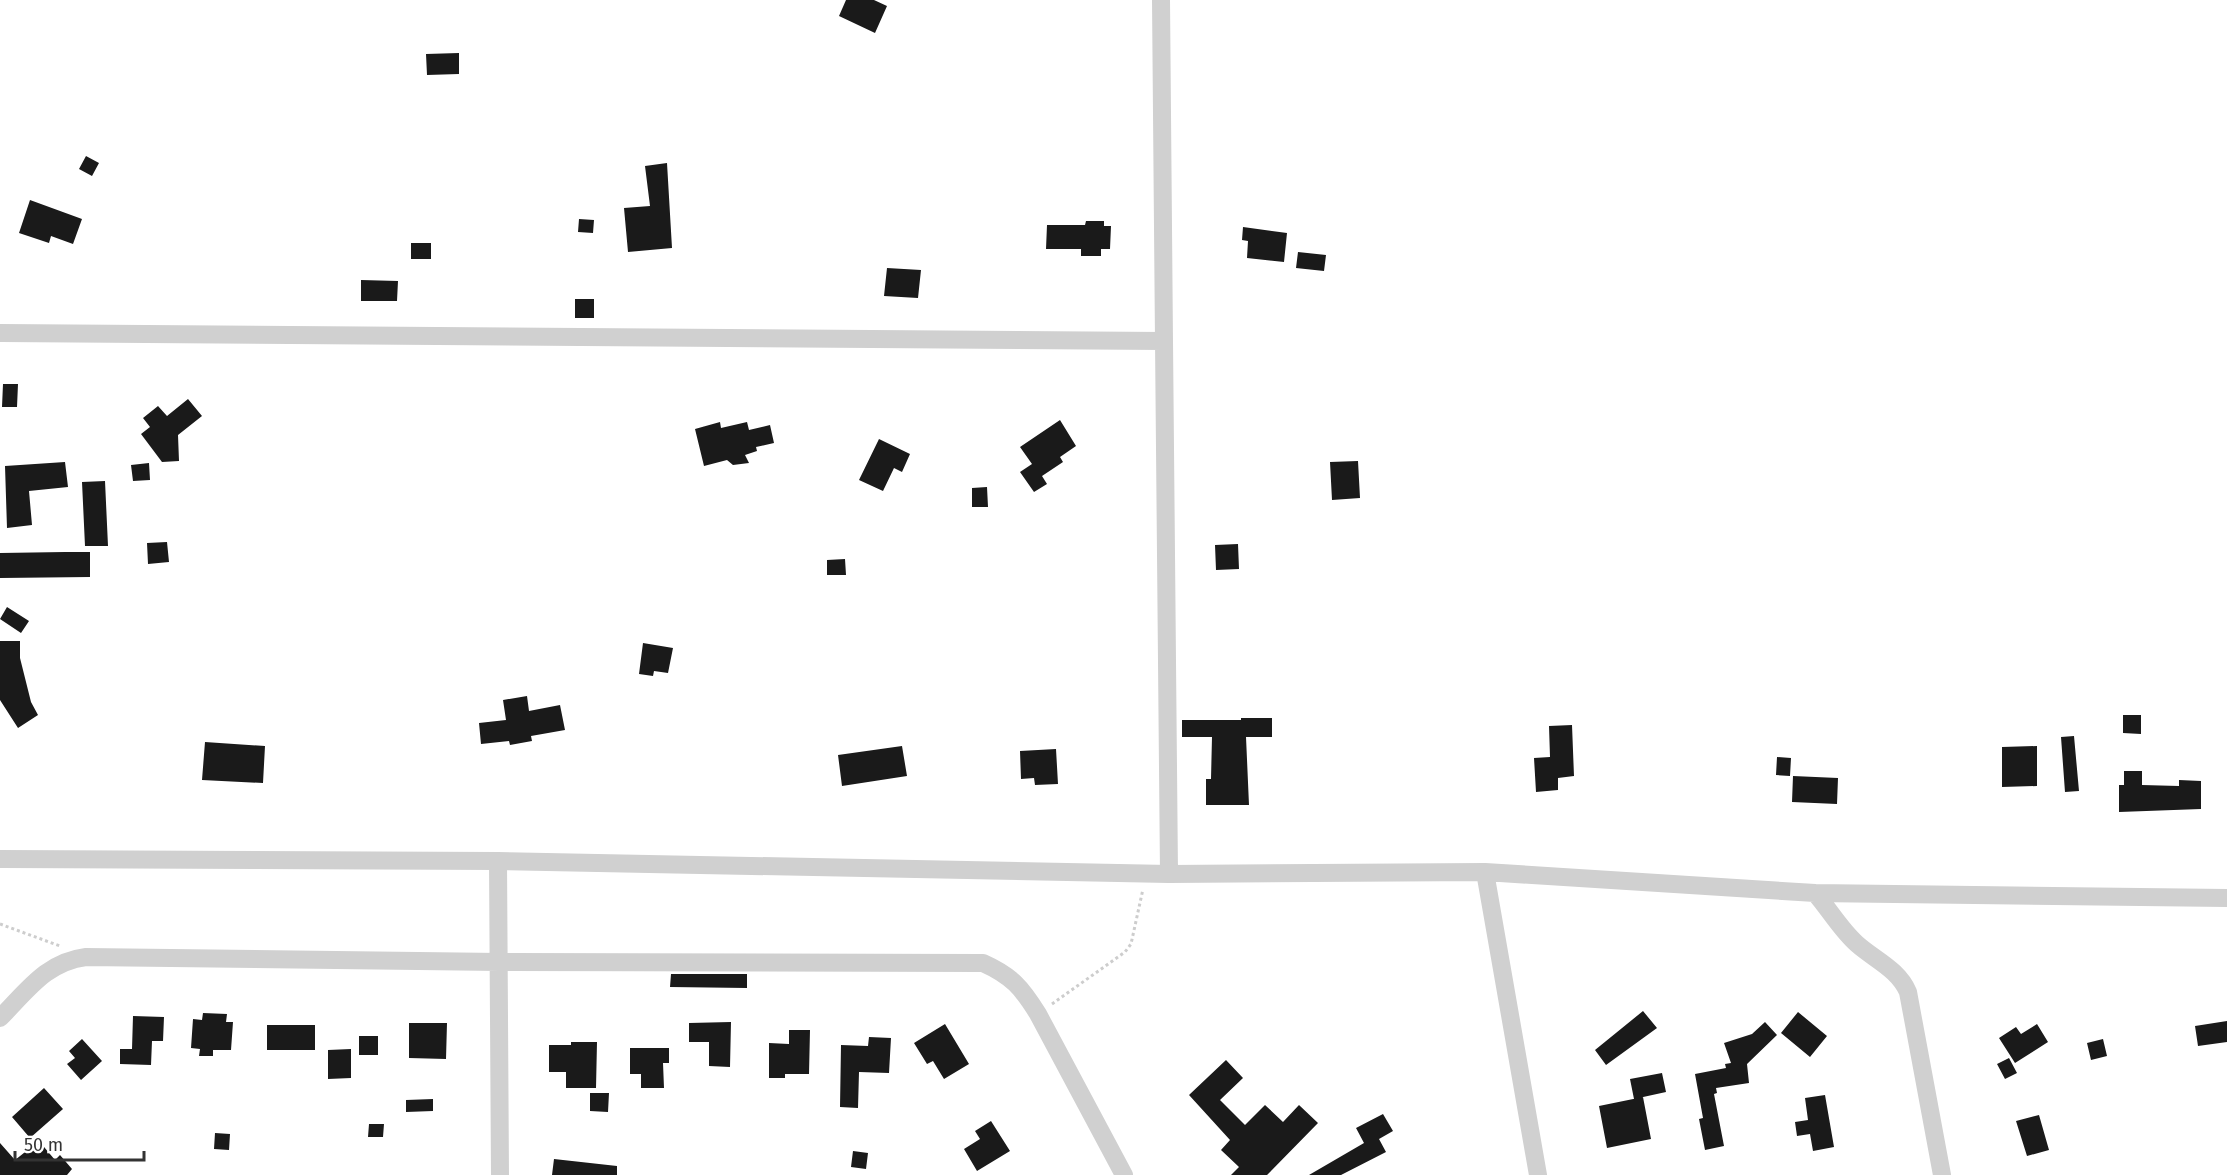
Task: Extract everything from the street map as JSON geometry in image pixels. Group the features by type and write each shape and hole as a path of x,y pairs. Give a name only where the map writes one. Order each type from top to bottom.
{"street":[{"path":"1161,0 1169,874"},
{"path":"0,333 1164,341"},
{"path":"0,859 498,861 1169,874 1485,873 1815,893 2227,898"},
{"path":"498,861 500,1175"},
{"path":"1485,873 1538,1175"},
{"path":"1815,893 1857,944 1882,962 1904,983 1908,992 1942,1175"},
{"path":"0,1018 47,970 66,960 86,957 500,962 983,963 1005,973 1022,988 1124,1175"}],"path":[{"path":"1038,1014 1125,952 1131,944 1147,873"},
{"path":"0,924 86,957"}],"building":[{"path":"846,0 874,0 887,6 875,33 839,16"},
{"path":"459,53 459,74 427,75 426,54"},
{"path":"86,156 99,163 92,176 79,169"},
{"path":"667,163 672,248 628,252 624,208 650,206 645,166"},
{"path":"30,200 82,219 73,244 51,236 49,243 19,233"},
{"path":"579,219 594,220 593,233 578,232"},
{"path":"1086,221 1104,221 1104,226 1111,226 1110,249 1101,249 1101,256 1081,256 1081,249 1046,249 1047,225 1085,225"},
{"path":"1243,227 1287,233 1284,262 1247,258 1248,241 1242,240"},
{"path":"411,243 431,243 431,259 411,259"},
{"path":"1298,252 1326,255 1324,271 1296,268"},
{"path":"887,268 921,270 918,298 884,296"},
{"path":"361,280 398,281 397,301 361,301"},
{"path":"575,299 594,299 594,318 575,318"},
{"path":"3,384 18,384 17,407 2,407"},
{"path":"188,399 202,416 178,435 179,461 162,462 141,434 150,427 143,418 158,406 167,416"},
{"path":"1060,420 1076,446 1060,457 1063,462 1042,476 1047,484 1034,492 1020,472 1032,464 1020,447"},
{"path":"720,422 721,428 747,422 749,430 770,425 774,443 756,447 757,451 745,455 749,463 733,465 727,460 704,466 695,429"},
{"path":"879,439 910,454 902,472 894,468 883,491 859,480"},
{"path":"1358,461 1360,498 1332,500 1330,462"},
{"path":"65,462 68,487 29,491 32,525 7,528 5,466"},
{"path":"149,463 150,480 133,481 131,465"},
{"path":"105,481 108,546 85,546 82,482"},
{"path":"987,487 988,507 972,507 972,488"},
{"path":"167,542 169,562 148,564 147,543"},
{"path":"1238,544 1239,569 1216,570 1215,545"},
{"path":"90,552 90,577 0,578 0,553"},
{"path":"845,559 846,575 827,575 827,560"},
{"path":"7,607 29,621 21,633 0,619"},
{"path":"0,641 20,641 20,658 31,702 38,715 18,728 0,700"},
{"path":"643,643 673,648 668,673 654,671 653,676 639,674"},
{"path":"527,696 529,711 560,705 565,730 531,736 532,741 510,745 509,741 481,744 479,723 506,720 503,700"},
{"path":"2123,715 2141,715 2141,734 2123,733"},
{"path":"1241,718 1272,718 1272,737 1246,737 1249,805 1206,805 1206,779 1211,779 1212,737 1182,737 1182,720 1241,720"},
{"path":"1572,725 1574,776 1558,778 1558,790 1536,792 1534,758 1550,757 1549,726"},
{"path":"2074,736 2079,791 2065,792 2061,737"},
{"path":"205,742 265,746 263,783 202,780"},
{"path":"902,746 907,776 842,786 838,755"},
{"path":"2037,746 2037,786 2002,787 2002,747"},
{"path":"1056,749 1058,784 1035,785 1034,778 1021,779 1020,751"},
{"path":"1777,757 1791,758 1790,776 1776,775"},
{"path":"2124,771 2142,771 2142,785 2179,786 2179,780 2201,781 2201,809 2119,812 2119,785 2124,785"},
{"path":"1793,776 1838,778 1837,804 1792,802"},
{"path":"671,974 747,974 747,988 670,987"},
{"path":"1643,1011 1657,1028 1606,1065 1595,1050"},
{"path":"1798,1012 1827,1036 1810,1057 1781,1033"},
{"path":"203,1013 227,1014 226,1022 233,1022 231,1050 213,1050 213,1056 199,1056 200,1049 191,1048 193,1019 202,1020"},
{"path":"133,1016 164,1017 163,1041 152,1041 151,1065 120,1064 120,1049 132,1049"},
{"path":"2227,1021 2227,1042 2198,1046 2195,1026"},
{"path":"731,1022 730,1067 709,1066 709,1042 689,1042 689,1023"},
{"path":"1765,1022 1777,1035 1747,1064 1749,1083 1716,1088 1717,1093 1714,1094 1724,1146 1705,1150 1699,1119 1703,1118 1695,1074 1726,1068 1725,1064 1731,1063 1724,1043 1752,1034"},
{"path":"409,1023 447,1023 446,1059 409,1058"},
{"path":"945,1024 969,1064 944,1079 933,1061 927,1064 914,1043"},
{"path":"2037,1024 2048,1042 2015,1063 1999,1038 2016,1027 2021,1034"},
{"path":"267,1025 315,1025 315,1050 267,1050"},
{"path":"789,1030 810,1030 809,1074 785,1074 785,1078 769,1078 769,1043 789,1044"},
{"path":"359,1036 378,1036 378,1055 359,1055"},
{"path":"869,1037 891,1038 889,1073 859,1072 858,1108 840,1107 841,1045 868,1046"},
{"path":"82,1039 102,1061 81,1080 67,1064 75,1058 69,1051"},
{"path":"2103,1039 2107,1056 2091,1060 2087,1043"},
{"path":"571,1042 597,1042 596,1088 566,1088 566,1072 549,1072 549,1045 571,1045"},
{"path":"630,1048 669,1048 669,1063 663,1063 664,1088 641,1088 641,1074 630,1074"},
{"path":"351,1049 351,1078 328,1079 328,1050"},
{"path":"2009,1058 2017,1073 2005,1079 1997,1064"},
{"path":"1226,1060 1243,1078 1220,1100 1245,1125 1265,1105 1283,1122 1299,1105 1318,1123 1267,1175 1231,1175 1239,1167 1221,1150 1230,1140 1189,1095"},
{"path":"1662,1073 1666,1092 1634,1099 1630,1079"},
{"path":"44,1088 63,1109 30,1138 12,1117"},
{"path":"590,1093 609,1093 608,1112 590,1111"},
{"path":"1825,1095 1834,1147 1813,1151 1810,1134 1797,1136 1795,1122 1808,1120 1805,1098"},
{"path":"1643,1097 1651,1139 1607,1148 1599,1106"},
{"path":"433,1099 433,1111 406,1112 406,1100"},
{"path":"1383,1114 1393,1131 1379,1139 1386,1152 1341,1175 1309,1175 1364,1143 1356,1128"},
{"path":"2039,1115 2049,1150 2027,1156 2016,1121"},
{"path":"991,1121 1010,1151 977,1171 964,1149 980,1139 975,1131"},
{"path":"369,1124 384,1124 383,1137 368,1137"},
{"path":"215,1133 230,1134 229,1150 214,1149"},
{"path":"39,1141 55,1160 60,1155 72,1169 67,1175 0,1175 0,1143 15,1160"},
{"path":"853,1151 868,1153 866,1169 851,1167"},
{"path":"554,1159 617,1166 617,1175 552,1175"}]}
